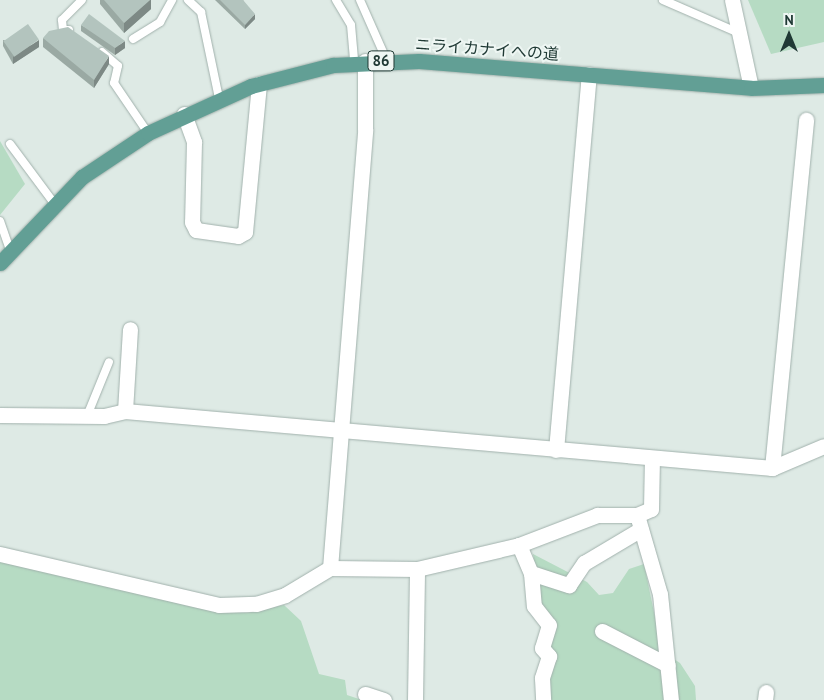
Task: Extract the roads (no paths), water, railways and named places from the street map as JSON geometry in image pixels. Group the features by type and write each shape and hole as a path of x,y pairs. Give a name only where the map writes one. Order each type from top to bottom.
{"main road":[{"name":"ニライカナイへの道","path":"0,264 10,250 54,203 82,177 148,133 219,98 259,84 360,62 387,61 589,74 751,88 824,85"}],"street":[{"path":"732,0 751,88"},
{"path":"330,568 339,431 366,129 360,62"},
{"path":"556,450 589,74"},
{"path":"184,114 194,142 192,222 196,230 238,236 245,232 259,84"},
{"path":"772,468 806,120"},
{"path":"125,411 130,329"},
{"path":"0,414 87,416 125,411 652,459 772,468 824,446"},
{"path":"531,573 568,585 584,563 639,522 651,509 652,459"},
{"path":"0,554 219,605 256,604 285,595 330,568 417,569 519,545 598,515 639,522"},
{"path":"639,522 660,594 671,700"},
{"path":"519,545 531,573 534,606 549,625 542,648 549,656 542,678 543,700"},
{"path":"415,700 417,569"},
{"path":"602,631 668,665"},
{"path":"365,694 384,700"}],"lane":[{"path":"78,35 62,30 62,20 82,0"},
{"path":"133,39 160,22 172,0"},
{"path":"188,0 201,12 219,98"},
{"path":"336,0 351,25 360,62"},
{"path":"360,0 387,61"},
{"path":"662,0 739,33"},
{"path":"92,45 118,66 114,83 148,133"},
{"path":"10,144 54,203"},
{"path":"0,221 10,250"},
{"path":"87,416 109,362"}]}
